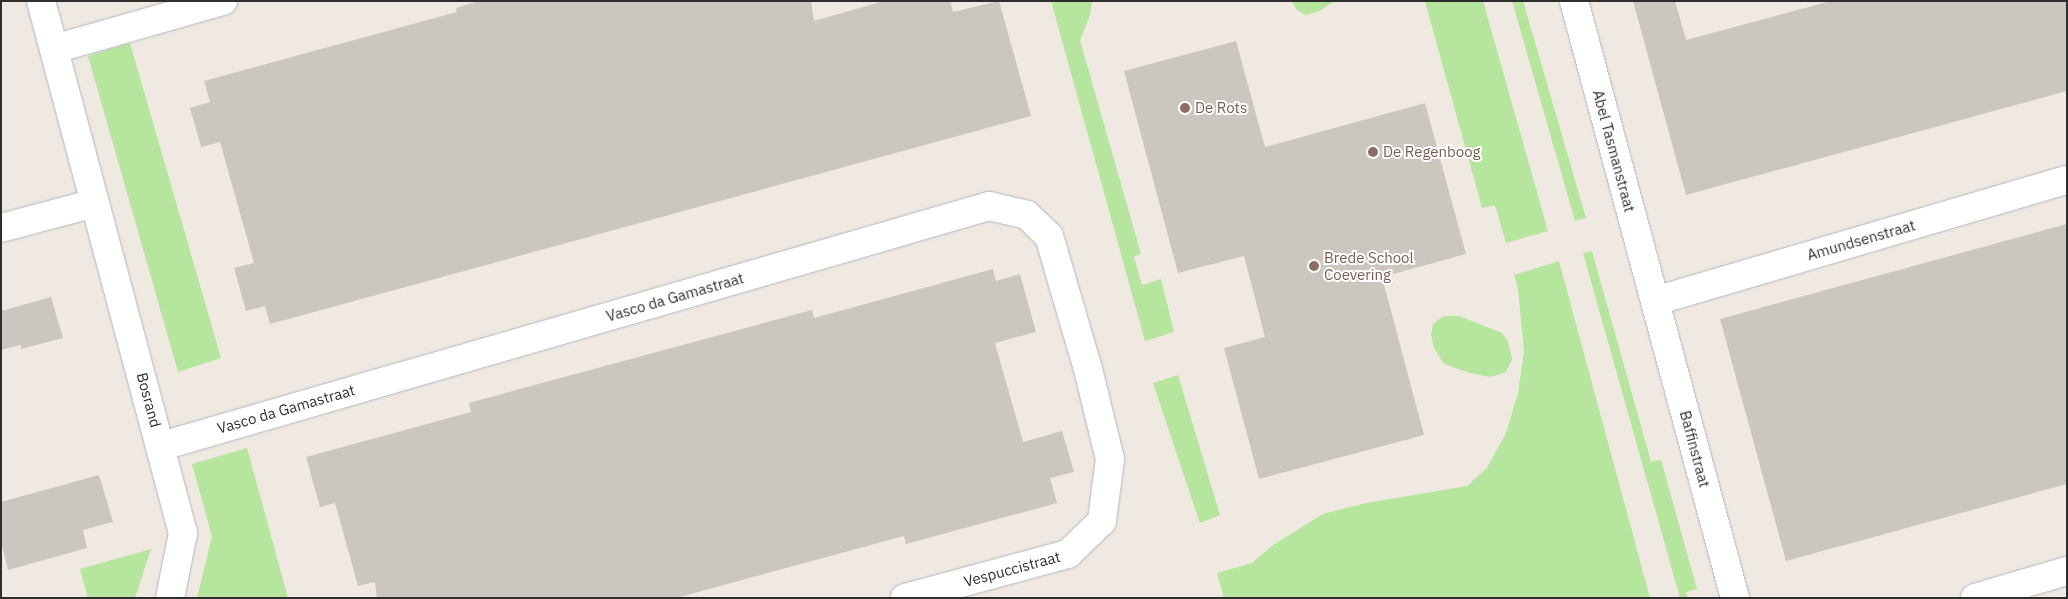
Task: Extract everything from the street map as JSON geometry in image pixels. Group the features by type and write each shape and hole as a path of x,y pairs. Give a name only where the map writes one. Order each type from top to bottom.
{"street":[{"name":"Bosrand","path":"41,1 162,446 183,533 170,598"},
{"path":"54,49 223,1"},
{"name":"Abel Tasmanstraat","path":"1574,1 1654,301"},
{"name":"Amundsenstraat","path":"1654,301 2067,180"},
{"path":"1,228 96,203"},
{"name":"Vasco da Gamastraat","path":"162,446 989,206 1027,215 1049,236 1088,369"},
{"name":"Baffinstraat","path":"1654,301 1735,598"},
{"name":"Vespuccistraat","path":"905,598 1068,554 1102,521 1110,459 1088,369"},
{"path":"1975,598 2067,572"}],"green space":[{"path":"1051,1 1092,1 1090,15 1080,40 1141,254 1134,257 1142,285 1161,279 1174,332 1145,341"},
{"path":"1291,1 1335,1 1320,11 1306,15 1297,10"},
{"path":"1425,1 1483,1 1548,231 1506,243 1495,205 1482,208"},
{"path":"1512,1 1523,1 1586,218 1575,221"},
{"path":"130,43 221,358 178,372 88,56"},
{"path":"1592,251 1651,462 1661,460 1697,589 1686,592 1688,598 1680,598 1583,253"},
{"path":"1559,261 1650,598 1224,598 1217,573 1252,563 1273,545 1323,514 1366,503 1467,486 1487,468 1506,433 1518,393 1524,351 1518,289 1514,275"},
{"path":"1443,316 1459,316 1502,333 1508,341 1512,359 1506,372 1490,377 1470,373 1444,364 1434,348 1431,335 1433,324"},
{"path":"1178,375 1220,515 1200,523 1153,383"},
{"path":"247,448 288,598 197,598 212,536 192,464"},
{"path":"151,549 135,598 88,598 80,569"}],"building":[{"path":"479,1 811,1 814,21 884,1 950,1 953,12 999,1 1031,116 270,324 265,306 246,311 234,268 254,263 220,142 201,147 190,108 210,102 204,81 457,12 456,8"},
{"path":"1633,1 1675,1 1686,40 1831,1 2067,1 2067,91 1686,195"},
{"path":"1236,41 1265,147 1425,103 1466,254 1382,277 1424,435 1259,479 1224,348 1265,337 1244,256 1178,273 1124,71"},
{"path":"2067,224 2067,484 1786,561 1720,319"},
{"path":"993,269 996,281 1020,274 1036,332 995,343 1023,442 1062,431 1074,472 1050,478 1057,503 906,544 904,536 676,598 377,598 375,582 358,586 335,503 320,507 306,457 471,412 469,403 542,383 812,310 814,318"},
{"path":"51,297 63,338 21,349 21,345 1,350 1,311"},
{"path":"99,475 113,522 83,530 87,548 8,570 1,541 1,502"}],"place":[{"name":"De Rots","path":"1185,108"},
{"name":"De Regenboog","path":"1373,152"},
{"name":"Brede School Coevering","path":"1314,266"}]}
